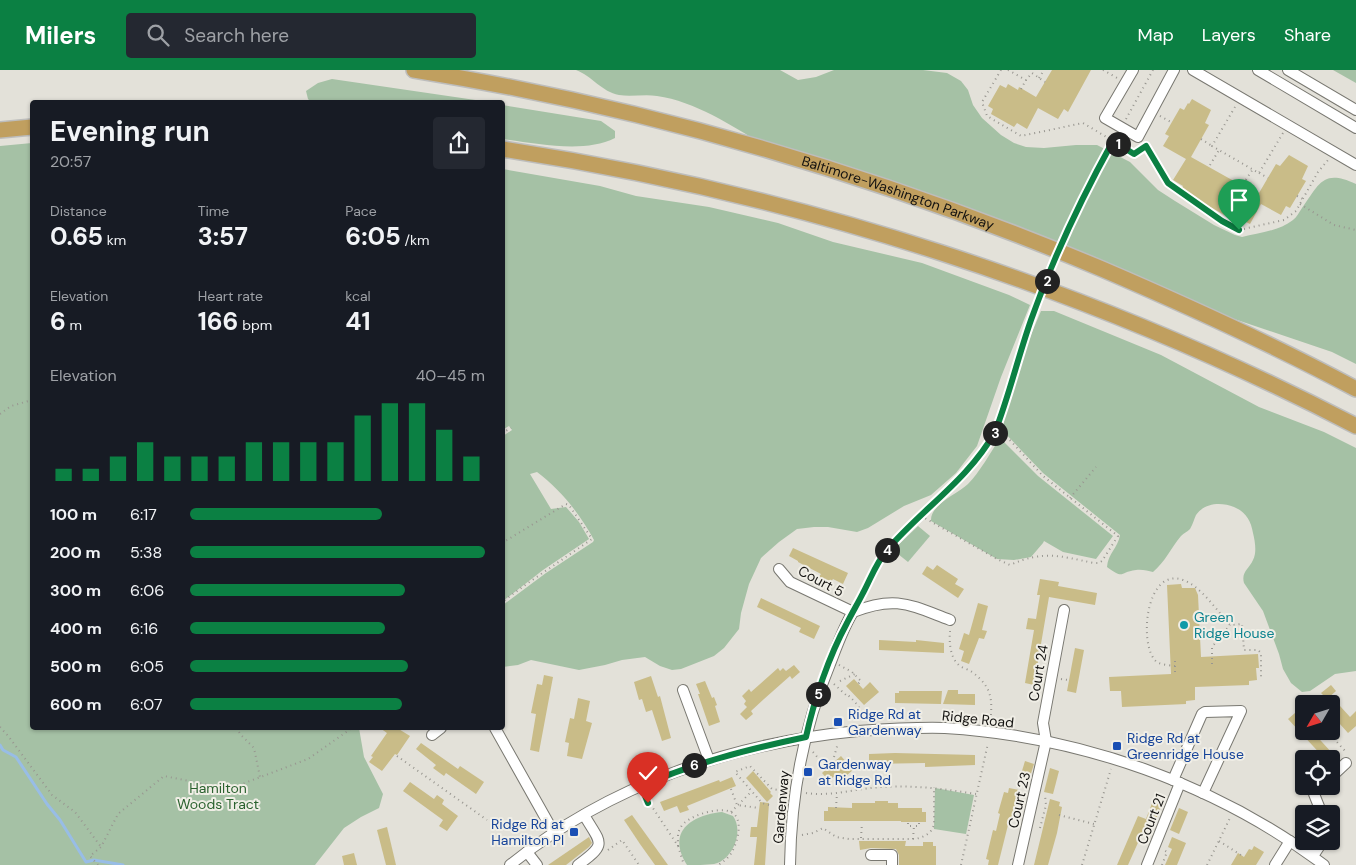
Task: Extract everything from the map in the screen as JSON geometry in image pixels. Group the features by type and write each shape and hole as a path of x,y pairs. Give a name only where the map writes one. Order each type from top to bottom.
{"highway":[{"name":"Baltimore-Washington Parkway","path":"414,70 561,97 680,125 774,151 925,200 1166,296 1356,390"},
{"path":"0,130 30,127"},
{"path":"505,150 595,165 734,194 915,244 1060,294 1148,329 1236,367 1356,426"}],"street":[{"path":"1133,70 1105,118 1138,137 1174,70"},
{"path":"1193,70 1356,164"},
{"path":"1258,70 1356,128"},
{"path":"1288,70 1356,110"},
{"name":"Court 5","path":"779,569 790,582 854,612"},
{"path":"854,612 876,604 900,603 950,620"},
{"name":"Court 24","path":"1046,741 1043,723 1064,610"},
{"name":"Gardenway","path":"790,865 794,792 800,760 823,679 845,625 854,612"},
{"path":"683,690 709,760"},
{"name":"Court 21","path":"1147,865 1202,714 1205,712 1242,711 1203,793"},
{"name":"Ridge Road","path":"510,865 554,833 584,815 641,786 709,760 743,750 806,737 913,728 945,728 1046,741 1114,759 1177,781 1235,809 1290,841 1324,865"},
{"path":"432,735 438,730"},
{"path":"496,730 554,833"},
{"name":"Court 23","path":"1018,865 1046,741"},
{"path":"1340,768 1348,760"},
{"path":"578,865 598,849 599,840 584,815"},
{"path":"1275,865 1290,841"},
{"path":"1313,856 1317,850"},
{"path":"527,852 537,865"},
{"path":"871,855 892,855 892,865"}],"path":[{"path":"1001,70 982,102 987,116 1021,136 1083,124 1134,154 1146,146"},
{"path":"1008,70 1026,80"},
{"path":"1039,78 1044,70"},
{"path":"1103,70 1126,83"},
{"path":"854,612 875,567 881,559 921,516 968,472 988,445 996,430 1032,318 1072,220 1086,190 1153,70"},
{"path":"1021,90 1032,73 1044,82"},
{"path":"1212,146 1240,97"},
{"path":"1259,173 1288,125"},
{"path":"1138,137 1139,142 1146,146 1168,183 1222,221 1239,230 1284,220 1296,211 1318,172 1334,151"},
{"path":"1201,140 1268,178"},
{"path":"1210,165 1219,150"},
{"path":"1243,184 1252,169"},
{"path":"1297,196 1303,199"},
{"path":"1300,204 1334,226 1356,230"},
{"path":"0,414 11,406 30,400"},
{"path":"505,431 511,428"},
{"path":"921,516 1010,565 1040,555 1056,555 1099,563 1102,561 1118,536 1043,476 1008,438 996,430"},
{"path":"1070,498 1096,466"},
{"path":"505,541 566,504 569,505 592,539 505,600"},
{"path":"1175,666 1158,663 1154,660 1147,642 1148,612 1152,598 1158,587 1164,582 1182,579 1192,584 1230,625"},
{"path":"950,620 951,650 958,665 968,669 988,688 992,702 990,723"},
{"path":"1212,664 1212,647 1230,625 1242,624 1244,650 1258,650 1261,678"},
{"path":"831,661 854,674 861,681 857,685"},
{"path":"1175,661 1176,674"},
{"path":"840,681 854,674"},
{"path":"823,679 838,686 846,694 849,692 862,712 863,731"},
{"path":"0,727 52,795 75,812 101,847"},
{"path":"238,730 254,748 260,777"},
{"path":"98,865 90,856 101,847 118,814 164,776 229,789 308,759 349,730"},
{"path":"837,761 834,757 839,733"},
{"path":"1334,740 1348,760"},
{"path":"961,865 988,742"},
{"path":"813,752 829,768"},
{"path":"397,756 487,820"},
{"path":"1082,865 1114,759"},
{"path":"769,805 762,803 735,772 750,766 772,789 786,791"},
{"path":"641,786 648,803 678,846 684,865"},
{"path":"806,793 837,793 882,787 934,787 976,794"},
{"path":"802,835 813,833 823,828 836,837 849,839 913,839 926,836 934,825 934,787"},
{"path":"731,789 737,805"},
{"path":"731,812 752,791"},
{"path":"836,808 837,793"},
{"path":"1040,828 1046,805 1045,793"},
{"path":"737,805 759,808"},
{"path":"1207,865 1235,809"},
{"path":"678,846 679,830 684,823 712,811 723,810 731,812 737,819 737,838 731,855 718,865"},
{"path":"1058,815 1094,824"},
{"path":"861,838 862,823"},
{"path":"908,823 908,826 919,826 919,823"},
{"path":"913,839 914,826"},
{"path":"598,849 604,853 622,840 639,865"},
{"path":"1219,841 1244,857"}],"green space":[{"path":"576,70 780,70 798,80 816,77 834,70 923,70 947,73 961,81 968,90 973,105 982,118 1001,135 1014,143 1026,147 1044,148 1097,145 1130,162 1158,190 1175,201 1214,225 1242,237 1281,227 1293,220 1318,185 1329,178 1345,180 1356,184 1356,364 1332,352 1166,296 774,151 718,118 688,104 657,96 624,96 607,91"},
{"path":"1333,70 1356,70 1356,83"},
{"path":"332,79 475,100 309,100 306,91 318,83"},
{"path":"505,105 601,121 615,131 615,138 602,143 574,146 545,145 505,139"},
{"name":"Hamilton Woods Tract","path":"30,143 30,730 359,730 364,757 383,794 379,808 344,828 315,865 0,865 0,146"},
{"path":"505,169 600,186 636,196 709,207 778,223 833,242 922,263 1009,295 1030,305 1001,377 977,446 956,473 931,495 904,506 868,528 857,532 828,527 797,529 761,558 749,584 741,613 739,629 724,648 714,656 681,669 672,670 660,666 645,657 622,660 579,670 531,660 518,665 505,667 505,604 594,540 576,512 561,494 537,472 530,474 551,509 566,507 579,522 589,539 543,570 505,599 505,435 512,430 509,426 505,428"},
{"path":"1041,311 1054,311 1161,355 1259,407 1324,432 1356,448 1356,671 1335,674 1310,691 1302,692 1291,683 1283,669 1263,611 1244,583 1244,573 1254,557 1255,543 1252,529 1245,514 1234,507 1214,504 1200,511 1196,515 1190,529 1181,536 1153,572 1138,570 1120,574 1107,567 1109,558 1120,535 1043,473 1003,431 1011,388"},
{"path":"1000,438 1038,476 1113,536 1096,559 1063,552 1044,541 1031,557 1014,560 997,559 931,521 935,509 940,504 968,484"},
{"path":"918,526 930,536 908,562 893,550"},
{"path":"935,788 974,795 966,834 934,829"},
{"path":"722,812 733,816 736,822 737,837 731,851 727,857 714,864 687,865 681,853 679,843 685,827 700,817"}],"building":[{"path":"1052,70 1091,70 1068,112 1064,109 1058,119 1038,108 1027,129 1017,123 1014,127 991,114 993,109 988,106 1000,85 1006,88 1008,84 1018,90 1019,87 1036,97"},
{"path":"1192,99 1211,110 1205,123 1209,125 1191,157 1259,193 1276,164 1280,166 1289,155 1308,166 1302,179 1306,181 1290,208 1286,206 1281,215 1261,204 1250,224 1240,219 1238,223 1181,190 1183,186 1173,180 1186,159 1163,146 1169,136 1165,134 1180,108 1184,110"},
{"path":"793,548 848,573 843,584 833,579 831,582 819,577 821,574 789,556"},
{"path":"937,565 958,579 955,584 964,589 958,598 922,574 927,566 933,570"},
{"path":"1040,579 1059,582 1058,586 1097,593 1095,605 1049,597 1034,685 1025,683 1034,630 1026,629 1028,618 1036,619 1040,595 1037,595"},
{"name":"Green Ridge House","path":"1181,584 1182,588 1195,588 1198,595 1201,657 1258,654 1259,668 1256,668 1257,680 1249,681 1249,685 1195,687 1195,700 1186,701 1186,704 1122,707 1121,691 1110,691 1109,677 1171,674 1167,585"},
{"path":"761,598 820,626 814,639 799,632 801,628 757,607"},
{"path":"978,603 988,606 982,630 987,631 984,639 979,638 969,664 961,661 964,651 959,649 964,633 969,635"},
{"path":"879,640 916,642 916,640 944,643 944,653 879,650"},
{"path":"1075,648 1084,650 1076,693 1067,691"},
{"path":"794,665 800,672 792,679 790,676 764,699 751,711 753,714 746,720 740,714 747,707 744,704 746,701 742,696 749,689 751,692 778,668 780,671 783,668 786,671"},
{"path":"544,675 553,677 539,752 530,750 536,714 531,713 537,684 542,685"},
{"path":"651,676 658,697 660,696 671,738 662,741 652,710 646,712 642,699 639,700 634,682"},
{"path":"854,679 863,689 870,682 879,692 864,705 846,686"},
{"path":"705,681 717,705 715,706 720,722 709,726 696,684"},
{"path":"1331,685 1336,691 1332,695 1323,695 1321,693"},
{"path":"948,690 958,690 958,694 975,694 975,705 943,704"},
{"path":"899,691 942,691 941,704 895,703 895,693 899,693"},
{"path":"578,698 590,701 586,721 592,723 582,759 567,756 569,743 565,742 570,718 574,719"},
{"path":"1340,706 1350,717 1356,711 1356,726 1348,733 1340,724"},
{"path":"1295,713 1295,727 1288,719"},
{"path":"383,730 400,730 410,736 397,755 395,754 382,771 369,762 387,733"},
{"path":"1307,740 1320,740 1329,750 1317,750"},
{"path":"421,743 458,769 460,766 484,782 476,794 446,773 444,776 433,768 436,765 416,749"},
{"path":"869,754 975,755 975,765 925,767 925,763 869,764"},
{"path":"841,756 853,770 840,781 838,773 829,781 822,773"},
{"path":"1025,761 1034,764 1027,786 1018,784"},
{"path":"1050,768 1059,771 1053,794 1044,792"},
{"path":"753,771 773,796 767,802 746,778"},
{"path":"732,777 736,786 687,806 689,810 680,813 677,806 664,811 660,802 719,780 720,782"},
{"path":"410,782 434,799 437,795 444,800 442,804 458,816 447,831 439,826 443,820 403,791"},
{"path":"1009,788 1019,790 1012,817 1010,817 998,865 988,865 989,860 986,859 993,830 996,831 1000,814 998,813 1004,792 1008,793"},
{"path":"1154,798 1163,802 1154,824 1150,822 1144,837 1141,836 1128,865 1117,865 1138,816 1146,819"},
{"path":"1050,799 1060,802 1059,806 1062,807 1057,833 1048,865 1034,865"},
{"path":"875,801 898,803 898,808 922,808 922,812 926,812 926,822 824,821 824,811 828,811 828,807 852,808 852,803 875,803"},
{"path":"760,802 769,803 765,865 754,865 757,837 750,837 751,827 757,827"},
{"path":"1179,808 1188,812 1179,834 1170,830"},
{"path":"632,815 668,865 655,865 624,820"},
{"path":"387,827 396,865 386,865 377,830"},
{"path":"589,837 592,843 589,847 566,865 548,865"},
{"path":"1172,837 1186,843 1177,865 1165,865 1172,849 1168,847"},
{"path":"859,841 906,841 905,846 923,846 923,842 933,842 933,846 936,846 936,865 899,865 899,855 896,849 871,848 860,850"},
{"path":"1254,846 1264,852 1256,865 1231,865 1238,853 1244,857 1249,849 1252,850"},
{"path":"354,853 357,865 344,865 342,856"}],"waterway":[{"path":"0,745 3,750 16,757 60,820 86,862 94,860 123,865"}],"place":[{"name":"Green Ridge House","path":"1184,625"},
{"name":"Ridge Rd at Gardenway","path":"838,722"},
{"name":"Ridge Rd at Greenridge House","path":"1117,746"},
{"name":"Gardenway at Ridge Rd","path":"808,772"},
{"name":"Ridge Rd at Hamilton Pl","path":"574,832"}],"route":[{"path":"648,803 641,786 660,778 743,750 806,737 815,703 843,630 854,612 875,567 886,551 968,472 995,432 1032,318 1072,220 1113,141 1134,154 1146,146 1168,183 1222,221 1239,230"}]}
